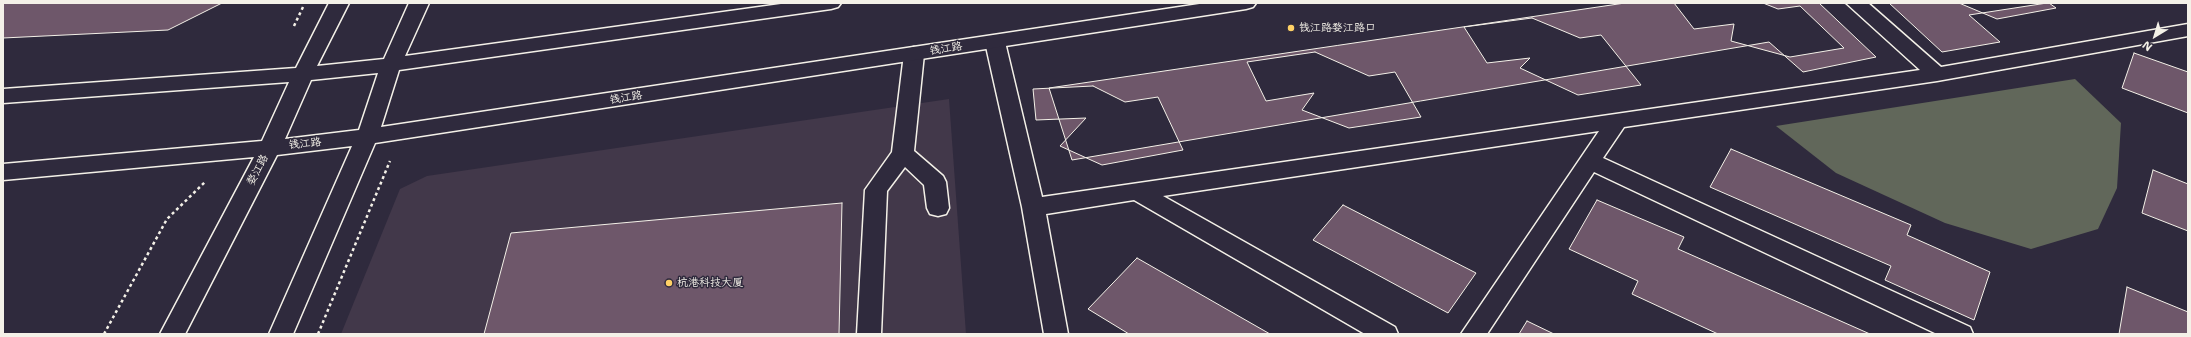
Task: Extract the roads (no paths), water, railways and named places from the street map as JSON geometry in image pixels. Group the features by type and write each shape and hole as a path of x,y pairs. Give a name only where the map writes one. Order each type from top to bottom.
{"main road":[{"name":"婺江路","path":"172,334 270,148 303,74 339,3"},
{"path":"281,334 367,137 391,65 418,3"},
{"path":"3,96 303,74 391,65 831,3"},
{"name":"钱江路","path":"3,172 270,148 367,137 1246,3"},
{"path":"1856,3 1937,74"},
{"path":"1033,207 1937,74 2188,30"},
{"path":"995,42 1033,207 1056,334"},
{"path":"869,334 876,190 903,153 914,54"},
{"path":"1472,334 1617,121"},
{"path":"903,153 935,182 938,208"},
{"path":"1590,161 1961,334"},
{"path":"1137,192 1386,334"}],"place":[{"name":"钱江路婺江路口","path":"1291,28"},
{"name":"杭港科技大厦","path":"669,283"}]}
